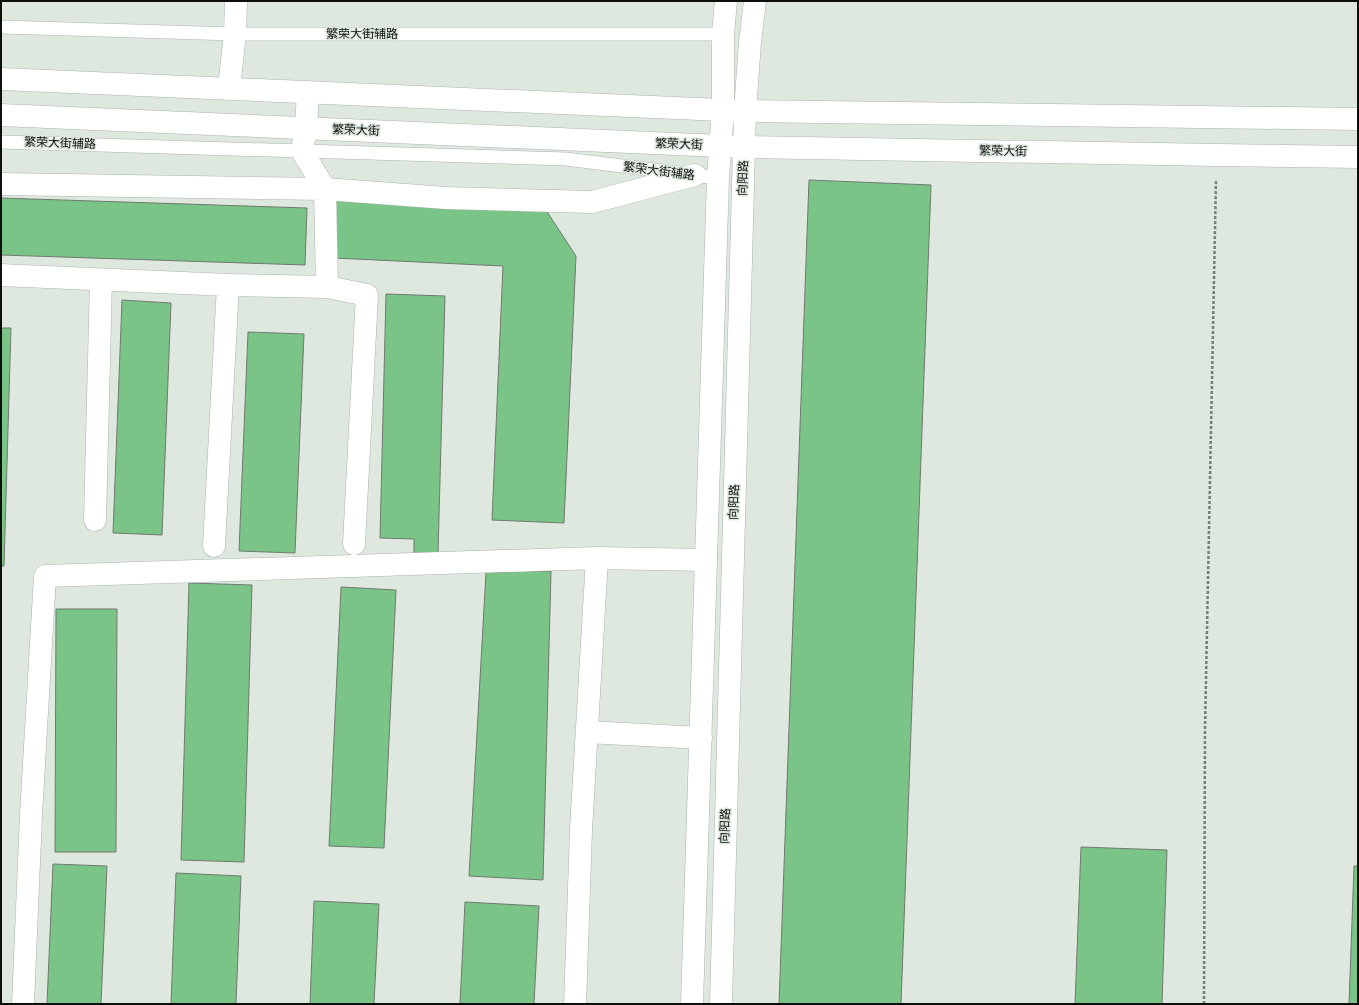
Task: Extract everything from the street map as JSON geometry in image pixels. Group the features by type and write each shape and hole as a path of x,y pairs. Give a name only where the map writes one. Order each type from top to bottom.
{"main road":[{"path":"229,88 235,34 236,1"},
{"name":"向阳路","path":"692,1004 718,178 723,110 723,34 726,1"},
{"name":"向阳路","path":"721,1004 745,111 750,42 755,1"},
{"path":"1,79 745,111 1358,119"},
{"path":"308,93 306,128 302,151 325,189 327,286"},
{"name":"繁荣大街","path":"1,115 744,147 1358,157"},
{"path":"1,184 325,189 446,198 592,202 695,175"},
{"path":"1,274 228,285 327,286 367,294 354,544"},
{"path":"95,520 101,280"},
{"path":"214,546 228,285"},
{"path":"574,1004 581,830 597,558"},
{"path":"24,1004 31,815 45,576 597,558 706,560"},
{"path":"587,732 701,738"}],"lane":[{"name":"繁荣大街辅路","path":"1,27 235,34 723,34"},
{"name":"繁荣大街辅路","path":"1,142 566,159 718,178"}],"path":[{"path":"1204,1004 1206,722 1217,155"}],"building":[{"path":"809,180 931,185 901,1004 779,1004"},
{"path":"336,197 544,207 576,256 564,523 492,520 503,266 333,258"},
{"path":"1,198 307,208 305,265 1,255"},
{"path":"386,294 445,296 438,554 414,553 414,539 380,538"},
{"path":"122,300 171,303 162,535 113,533"},
{"path":"1,328 11,328 4,566 1,566"},
{"path":"248,332 304,334 295,553 239,551"},
{"path":"551,571 543,880 469,876 486,572"},
{"path":"189,583 252,585 244,862 181,860"},
{"path":"341,587 396,590 384,848 329,846"},
{"path":"56,609 117,609 116,852 55,852"},
{"path":"1081,847 1167,850 1162,1004 1075,1004"},
{"path":"53,864 107,866 101,1004 47,1004"},
{"path":"1354,866 1358,866 1358,1004 1349,1004"},
{"path":"176,873 241,876 236,1004 171,1004"},
{"path":"314,901 379,904 374,1004 310,1004"},
{"path":"465,902 539,906 534,1004 460,1004"}]}
